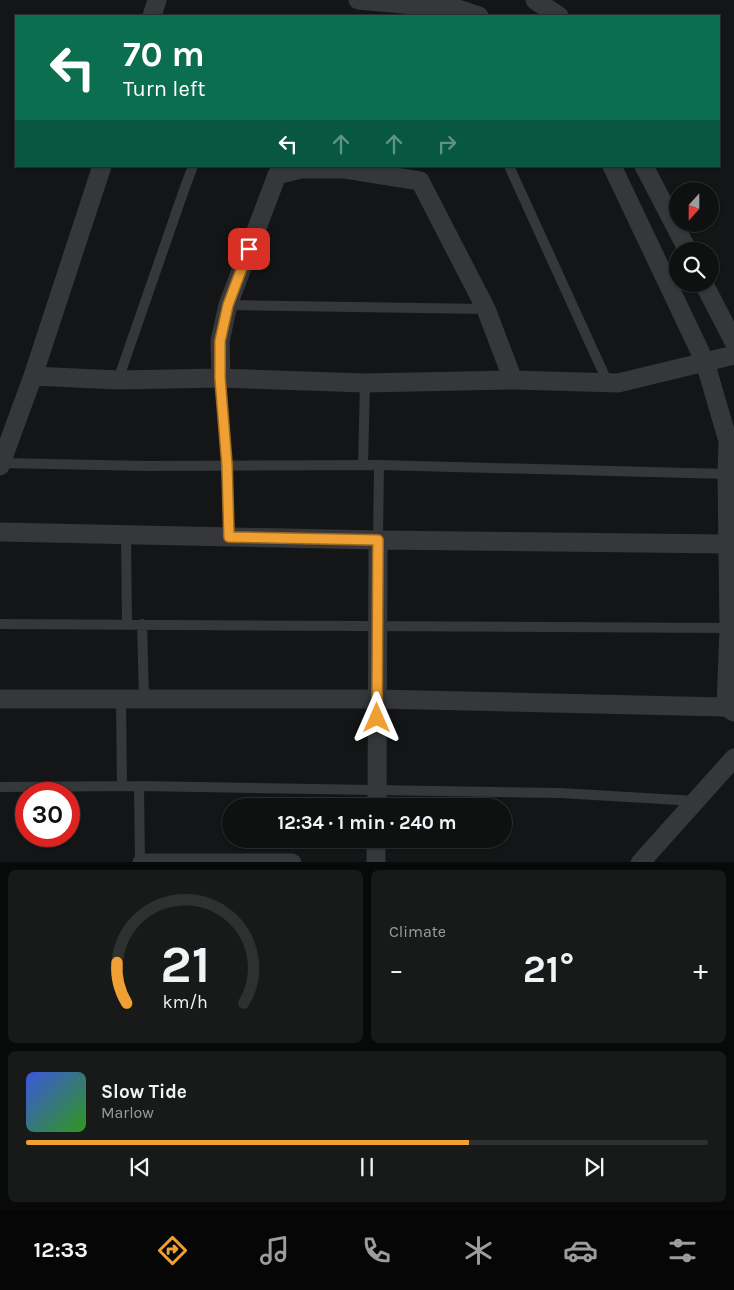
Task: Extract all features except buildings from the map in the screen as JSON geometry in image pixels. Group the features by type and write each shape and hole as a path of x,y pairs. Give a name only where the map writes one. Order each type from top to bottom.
{"street":[{"path":"152,15 157,0"},
{"path":"358,15 359,0 458,9 476,15"},
{"path":"535,0 558,15"},
{"path":"0,464 33,376 102,167"},
{"path":"220,378 220,341 228,305 277,175 301,169 345,167 420,181 486,309 513,380"},
{"path":"0,699 377,699 730,709 728,441 705,362 612,167"},
{"path":"645,167 683,242"},
{"path":"708,292 734,342"},
{"path":"33,376 118,380 220,378 365,383 513,380 618,383 734,355"},
{"path":"0,532 126,536 728,544"},
{"path":"377,798 378,540"},
{"path":"640,862 734,758"},
{"path":"376,848 376,862"},
{"path":"141,862 292,862"}],"lane":[{"path":"118,380 194,167"},
{"path":"509,167 608,383"},
{"path":"228,305 486,309"},
{"path":"220,378 227,465 229,537"},
{"path":"363,465 365,383"},
{"path":"0,464 148,466 380,465 727,474"},
{"path":"378,540 380,465"},
{"path":"126,536 127,624"},
{"path":"0,624 729,628"},
{"path":"142,624 144,699"},
{"path":"121,698 122,786"},
{"path":"139,786 141,862"},
{"path":"0,787 139,786 377,798 560,793 696,801"}],"route":[{"path":"249,249 228,305 220,341 220,378 227,465 229,537 378,540 377,718"}]}
